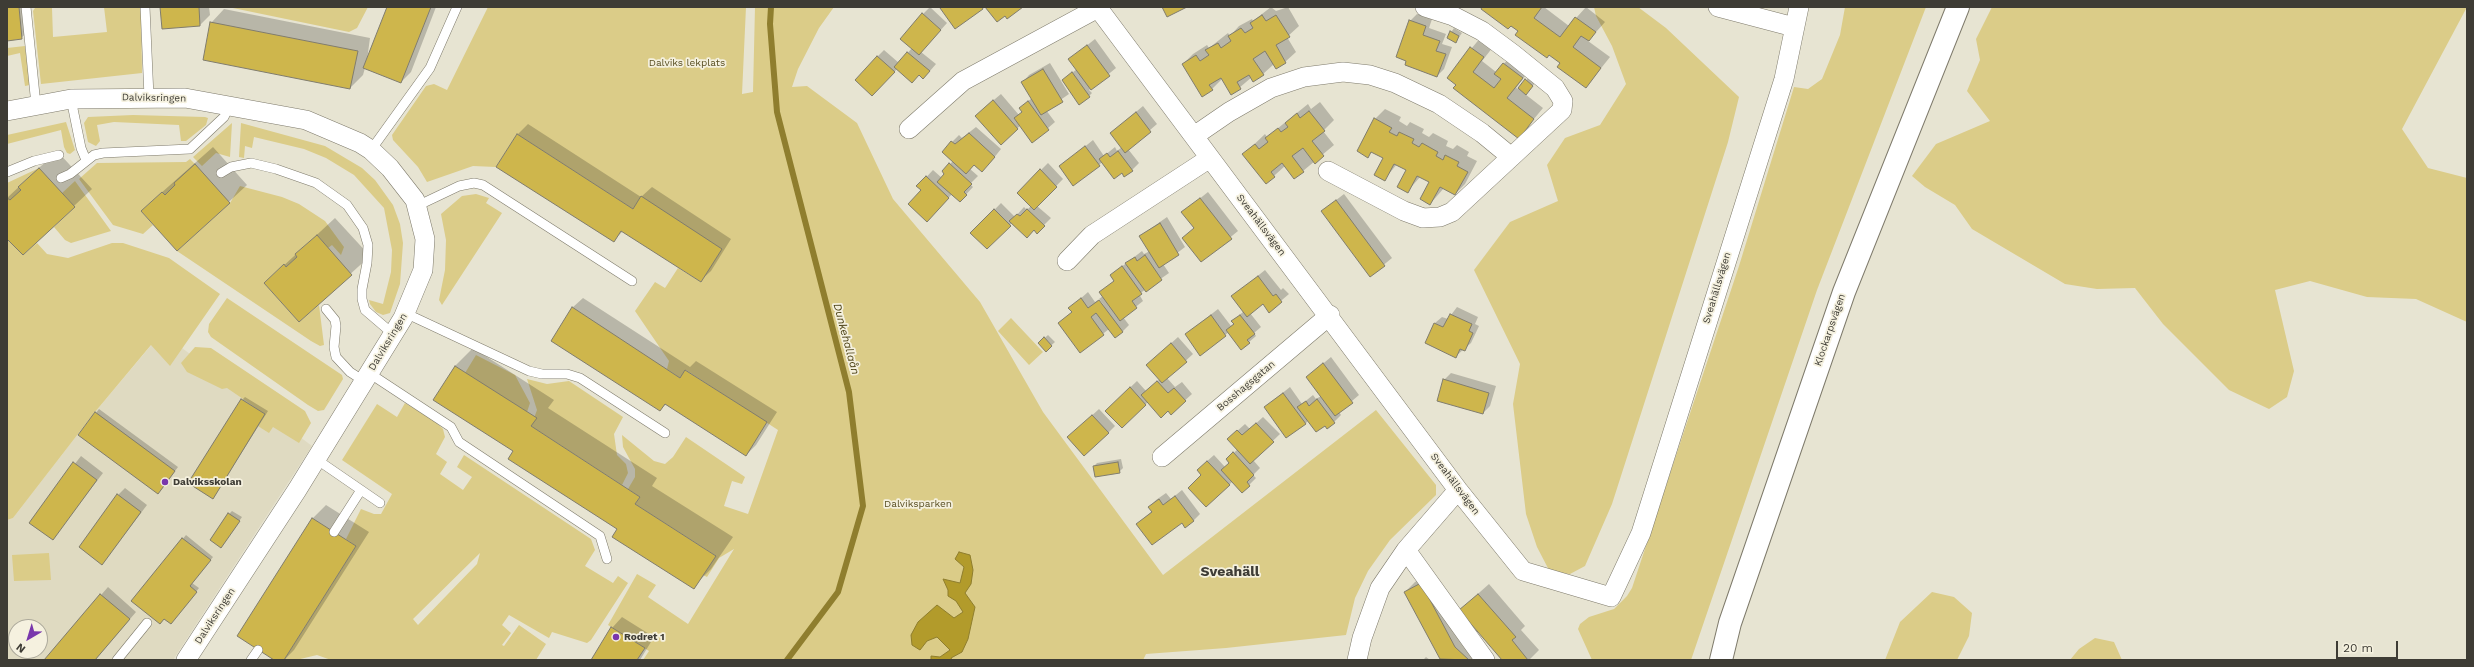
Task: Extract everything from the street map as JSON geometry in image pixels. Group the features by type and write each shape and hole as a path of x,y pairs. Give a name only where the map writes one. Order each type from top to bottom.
{"street":[{"name":"Sveahällsvägen","path":"909,129 963,81 1098,7 1210,158 1330,315 1458,490 1523,571 1611,597 1640,533 1784,78 1799,7"},
{"path":"1328,171 1404,211 1423,218 1434,218 1452,212 1510,156 1562,110 1564,101 1555,88 1482,31 1453,16 1425,7"},
{"path":"1718,7 1794,27"},
{"name":"Klockarpsvägen","path":"1721,660 1733,615 1844,292 1958,7"},
{"path":"1194,136 1229,112 1271,88 1304,77 1342,72 1370,75 1395,83 1439,104 1482,133 1510,156"},
{"name":"Dalviksringen","path":"7,111 71,99 149,97 185,98 306,120 360,143 371,150 390,168 416,200 425,239 423,270 405,313 316,459 186,660"},
{"path":"1066,261 1092,235 1210,158"},
{"name":"Bosshagsgatan","path":"1162,457 1330,315"},
{"path":"1357,660 1362,638 1380,588 1406,550 1458,490"},
{"path":"1406,550 1485,660"}],"lane":[{"path":"26,7 36,105"},
{"path":"145,7 149,97"},
{"path":"371,150 430,68 457,7"},
{"path":"71,99 80,148 86,160"},
{"path":"61,178 70,174 86,160 102,153 190,149 224,117 230,105"},
{"path":"7,172 34,161 59,155"},
{"path":"221,173 231,167 251,163 276,169 316,183 347,205 364,228 368,245 367,263 362,289 362,299 365,310 393,334"},
{"path":"417,206 459,186 474,183 483,185 632,281"},
{"path":"326,309 335,320 336,326 334,347 336,358 350,372 367,377 451,426 459,442 600,536 606,559"},
{"path":"405,313 529,371 542,374 567,374 580,378 665,433"},
{"path":"316,459 380,503"},
{"path":"334,532 361,490"},
{"path":"116,660 147,623"},
{"path":"251,660 258,650"}],"shaded area":[{"name":"Dalviksskolan","path":"159,336 182,348 312,446 173,660 7,660 7,520 13,518 95,412"},
{"path":"959,552 970,555 973,570 971,584 965,593 975,607 968,639 962,652 951,658 952,660 931,660 931,656 940,657 950,650 937,637 927,641 920,650 912,645 911,635 918,622 937,605 954,618 963,612 956,601 948,596 948,590 943,579 960,583 964,567 955,559"}],"green space":[{"path":"104,7 141,7 142,73 41,84 33,11 35,8 52,8 53,37 107,32"},
{"path":"228,7 368,7 357,28 349,32"},
{"name":"Dalviksparken","path":"488,7 746,7 742,94 753,92 755,7 834,7 819,28 798,69 792,87 807,86 857,123 893,199 980,302 1043,412 1163,575 1376,410 1436,485 1436,495 1390,540 1368,571 1355,598 1346,635 1226,648 1146,654 1143,660 643,660 649,651 608,625 637,574 656,585 648,597 688,624 734,549 719,558 707,577 703,575 715,555 635,504 640,497 628,489 635,477 635,469 623,447 622,435 654,461 665,464 673,457 686,437 745,477 742,484 732,481 724,506 748,514 778,430 686,370 680,378 667,369 669,361 635,311 655,282 665,288 678,268 701,282 721,249 641,197 633,209 517,134 496,167 473,166 427,182 418,167 393,140 392,135 426,86 434,84 447,90"},
{"path":"1594,7 1638,7 1666,28 1739,97 1728,142 1612,504 1585,566 1570,574 1550,572 1537,547 1526,514 1513,404 1520,364 1474,270 1510,222 1558,201 1547,165 1565,138 1600,125 1626,84 1612,46 1596,16"},
{"path":"1845,7 1926,7 1817,290 1691,660 1592,660 1578,629 1580,624 1589,617 1614,609 1627,596 1632,588 1739,266 1794,87 1808,89 1822,79 1840,35"},
{"path":"1992,7 2467,7 2402,129 2428,168 2467,178 2467,322 2416,299 2367,297 2310,281 2275,290 2294,371 2287,397 2269,409 2229,390 2163,324 2135,288 2097,289 2065,284 1972,229 1955,205 1925,187 1912,176 1936,144 1990,121 1967,91 1980,60 1976,39"},
{"path":"25,46 30,85 25,86 20,53 7,56 7,48"},
{"path":"133,115 208,118 206,125 186,141 181,141 179,125 114,122 97,125 100,141 96,146 88,142 84,123 88,117"},
{"path":"66,122 75,150 70,154 67,153 64,147 61,130 7,144 7,135"},
{"path":"232,123 230,157 216,153 202,166 193,157"},
{"path":"241,123 325,146 362,168 375,180 393,205 400,224 403,243 400,284 390,313 383,315 376,312 369,300 383,304 391,272 392,250 384,208 354,175 326,158 304,149 254,137 252,148 245,146 244,158 239,157"},
{"path":"190,159 195,164 165,195 162,192 141,211 153,225 143,234 113,225 79,179 97,163 186,162"},
{"path":"39,168 18,187 21,190 10,200 7,198 7,183"},
{"path":"75,181 111,231 71,243 65,240 54,227 75,207 62,193"},
{"path":"240,186 282,197 299,204 325,221 344,247 341,255 332,245 328,248 317,235 295,254 297,257 286,267 284,264 264,283 299,322 319,305 324,345 320,346 311,341 177,251 230,203"},
{"path":"476,194 489,198 486,203 502,213 442,305 439,300 445,270 446,240 441,214 462,196"},
{"path":"7,239 23,255 37,243 47,254 68,258 112,243 123,243 169,258 220,294 170,366 151,345 95,412 13,518 7,520"},
{"path":"227,298 342,375 343,379 324,410 318,411 308,405 211,337 208,332 209,324"},
{"path":"1011,318 1043,352 1029,365 998,331"},
{"path":"195,347 211,348 305,411 311,423 299,443 273,427 269,433 258,426 265,414 227,388 222,389 187,372 181,363"},
{"path":"476,355 515,375 530,403 527,412 465,373"},
{"path":"527,379 547,384 569,381 623,417 614,434 617,455 626,464 628,473 622,485 531,426 537,410"},
{"path":"405,403 435,421 443,429 445,437 436,454 447,462 440,474 463,490 472,477 457,467 464,455 591,539 595,550 585,566 613,583 618,576 628,583 591,640 587,643 552,632 549,638 509,615 502,625 511,633 502,645 504,646 519,625 546,644 536,660 331,660 317,655 296,660 284,660 356,546 346,539 361,509 374,514 381,514 392,494 342,460 377,404 397,417","holes":["480,553 477,564 418,625 413,619"]},
{"path":"49,553 51,580 14,581 12,555"},
{"path":"1932,592 1954,597 1972,613 1969,636 1957,660 1885,660 1900,622"},
{"path":"2095,638 2114,642 2122,660 2070,660 2079,649"}],"building":[{"path":"7,7 19,7 22,39 7,41"},
{"path":"160,7 199,7 200,26 162,29"},
{"path":"387,7 431,7 401,83 363,68"},
{"path":"982,7 983,9 955,29 940,8"},
{"path":"985,7 1023,7 1007,19 1005,16 997,22"},
{"path":"1162,7 1187,7 1167,17"},
{"path":"1482,7 1542,7 1534,18 1560,37 1575,17 1596,32 1589,41 1581,36 1573,47 1601,68 1586,88 1557,67 1560,63 1549,55 1547,58 1515,35 1518,31 1511,26 1508,29 1481,9"},
{"path":"922,13 941,30 919,55 900,39"},
{"path":"1262,15 1266,21 1276,15 1290,37 1276,45 1286,63 1276,69 1265,51 1253,59 1264,75 1253,82 1249,75 1237,82 1241,89 1231,95 1221,78 1209,85 1213,90 1202,97 1182,64 1196,55 1200,61 1209,55 1205,50 1218,43 1221,48 1231,41 1228,36 1241,28 1245,33 1253,28 1250,23"},
{"path":"1409,20 1426,26 1423,35 1440,41 1436,51 1446,54 1437,77 1405,65 1406,61 1396,57"},
{"path":"210,22 358,51 350,89 203,60"},
{"path":"1450,31 1459,36 1456,43 1447,38"},
{"path":"1087,45 1110,76 1091,90 1068,59"},
{"path":"1470,47 1484,57 1473,72 1494,88 1501,79 1494,74 1503,63 1523,78 1507,98 1534,119 1519,139 1453,88 1456,85 1447,78"},
{"path":"907,52 930,71 923,79 919,75 912,83 894,67"},
{"path":"877,56 895,72 872,96 855,80"},
{"path":"1043,69 1063,102 1041,115 1021,82"},
{"path":"1072,72 1090,97 1079,105 1062,80"},
{"path":"1525,79 1533,86 1526,95 1518,88"},
{"path":"993,100 1018,129 1001,145 975,116"},
{"path":"1028,101 1049,130 1032,143 1014,118 1022,112 1019,108"},
{"path":"1309,111 1325,131 1312,141 1324,156 1315,164 1303,148 1292,156 1304,172 1294,179 1282,163 1271,172 1275,177 1266,184 1242,154 1255,144 1259,149 1268,142 1265,138 1278,128 1281,132 1288,127 1285,123 1297,113 1300,118"},
{"path":"1136,112 1151,132 1125,153 1110,133"},
{"path":"1374,118 1392,128 1389,132 1397,136 1399,132 1414,139 1412,143 1419,147 1422,143 1438,152 1436,156 1443,160 1445,155 1459,162 1457,166 1468,172 1455,195 1440,187 1430,205 1420,199 1429,182 1417,176 1408,193 1397,187 1406,170 1394,164 1385,181 1374,175 1383,158 1371,152 1368,158 1357,151"},
{"path":"969,133 995,157 982,172 974,165 966,174 942,152 951,141 955,144"},
{"path":"517,134 633,209 641,196 722,249 701,282 621,231 614,242 496,167"},
{"path":"1085,146 1100,166 1073,186 1059,166"},
{"path":"1118,151 1133,171 1124,177 1122,173 1114,179 1099,159 1107,153 1110,157"},
{"path":"949,163 972,184 964,192 967,195 960,202 937,182 944,174 942,171"},
{"path":"195,164 230,203 177,251 141,211 162,192 165,195 175,185 174,183"},
{"path":"39,168 75,207 23,255 7,239 7,198 10,200 21,190 18,187"},
{"path":"1040,169 1057,187 1034,210 1017,193"},
{"path":"926,176 949,198 927,222 908,204 921,190 916,186"},
{"path":"1200,198 1232,239 1201,262 1182,238 1194,228 1181,212"},
{"path":"1336,200 1385,266 1370,277 1321,211"},
{"path":"994,209 1011,226 987,249 970,233"},
{"path":"1027,209 1045,226 1037,234 1034,230 1027,238 1009,221 1017,214 1020,216"},
{"path":"1160,223 1179,255 1159,268 1139,236"},
{"path":"317,235 352,275 299,322 264,283 284,264 286,267 297,257 295,254"},
{"path":"1145,255 1162,280 1146,292 1125,263 1135,257 1137,261"},
{"path":"1122,266 1142,294 1132,301 1137,308 1120,321 1099,292 1114,281 1110,275"},
{"path":"1258,276 1273,296 1276,294 1282,302 1269,313 1263,304 1247,317 1231,296"},
{"path":"1081,298 1088,308 1099,300 1123,332 1115,338 1096,313 1091,317 1104,335 1080,353 1058,323 1072,312 1068,308"},
{"path":"572,307 680,378 685,370 767,422 746,456 665,404 660,411 551,341"},
{"path":"1450,314 1472,324 1469,331 1473,333 1465,351 1460,349 1456,358 1425,343 1434,323 1443,327"},
{"path":"1211,315 1226,336 1200,356 1185,334"},
{"path":"1240,315 1255,334 1247,340 1250,343 1241,350 1226,330 1234,324 1231,321"},
{"path":"1044,337 1052,346 1046,352 1038,343"},
{"path":"1171,343 1187,362 1162,383 1146,365"},
{"path":"1323,363 1353,403 1335,416 1306,377"},
{"path":"455,366 537,418 531,426 640,497 635,504 716,556 694,589 612,537 617,529 508,459 513,451 433,400"},
{"path":"1443,379 1489,393 1483,414 1437,401"},
{"path":"1157,381 1168,393 1174,388 1186,401 1171,415 1168,411 1161,418 1141,395"},
{"path":"1130,387 1146,405 1122,428 1105,411"},
{"path":"1283,393 1306,424 1286,438 1264,407"},
{"path":"241,399 265,414 213,499 188,483"},
{"path":"1317,399 1335,423 1327,429 1325,426 1316,432 1297,407 1306,401 1309,406"},
{"path":"95,412 175,471 158,494 78,435"},
{"path":"1092,415 1109,433 1084,456 1067,437"},
{"path":"1256,423 1274,442 1250,464 1227,439 1237,430 1242,435"},
{"path":"1233,452 1254,475 1247,482 1250,486 1242,493 1221,470 1229,463 1226,459"},
{"path":"1207,461 1230,485 1206,507 1188,488 1201,475 1197,470"},
{"path":"73,462 97,480 53,540 29,523"},
{"path":"1118,462 1120,473 1095,477 1093,466"},
{"path":"117,494 141,512 102,565 79,547"},
{"path":"1175,496 1194,521 1185,528 1182,523 1152,545 1136,524 1152,512 1148,507 1159,499 1163,505"},
{"name":"Dalviksskolan","path":"228,513 240,521 221,548 210,540"},
{"path":"312,518 356,546 284,660 274,660 237,636"},
{"path":"182,538 211,560 190,586 197,592 171,624 164,619 160,624 131,601"},
{"path":"1421,583 1455,647 1469,660 1440,659 1404,592"},
{"path":"100,594 130,619 95,660 44,660 48,659 48,655"},
{"path":"1478,594 1516,637 1512,640 1528,660 1502,660 1459,610"},
{"name":"Rodret 1","path":"611,627 645,648 637,660 591,660"}],"waterway":[{"name":"Dunkehallaån","path":"771,7 770,24 777,112 849,392 863,506 838,592 787,660"}],"place":[{"name":"Dalviksskolan","path":"165,482"},
{"name":"Rodret 1","path":"616,637"}],"district":[{"name":"Sveahäll","path":"1230,572"}],"park label":[{"name":"Dalviks lekplats","path":"687,63"}]}
